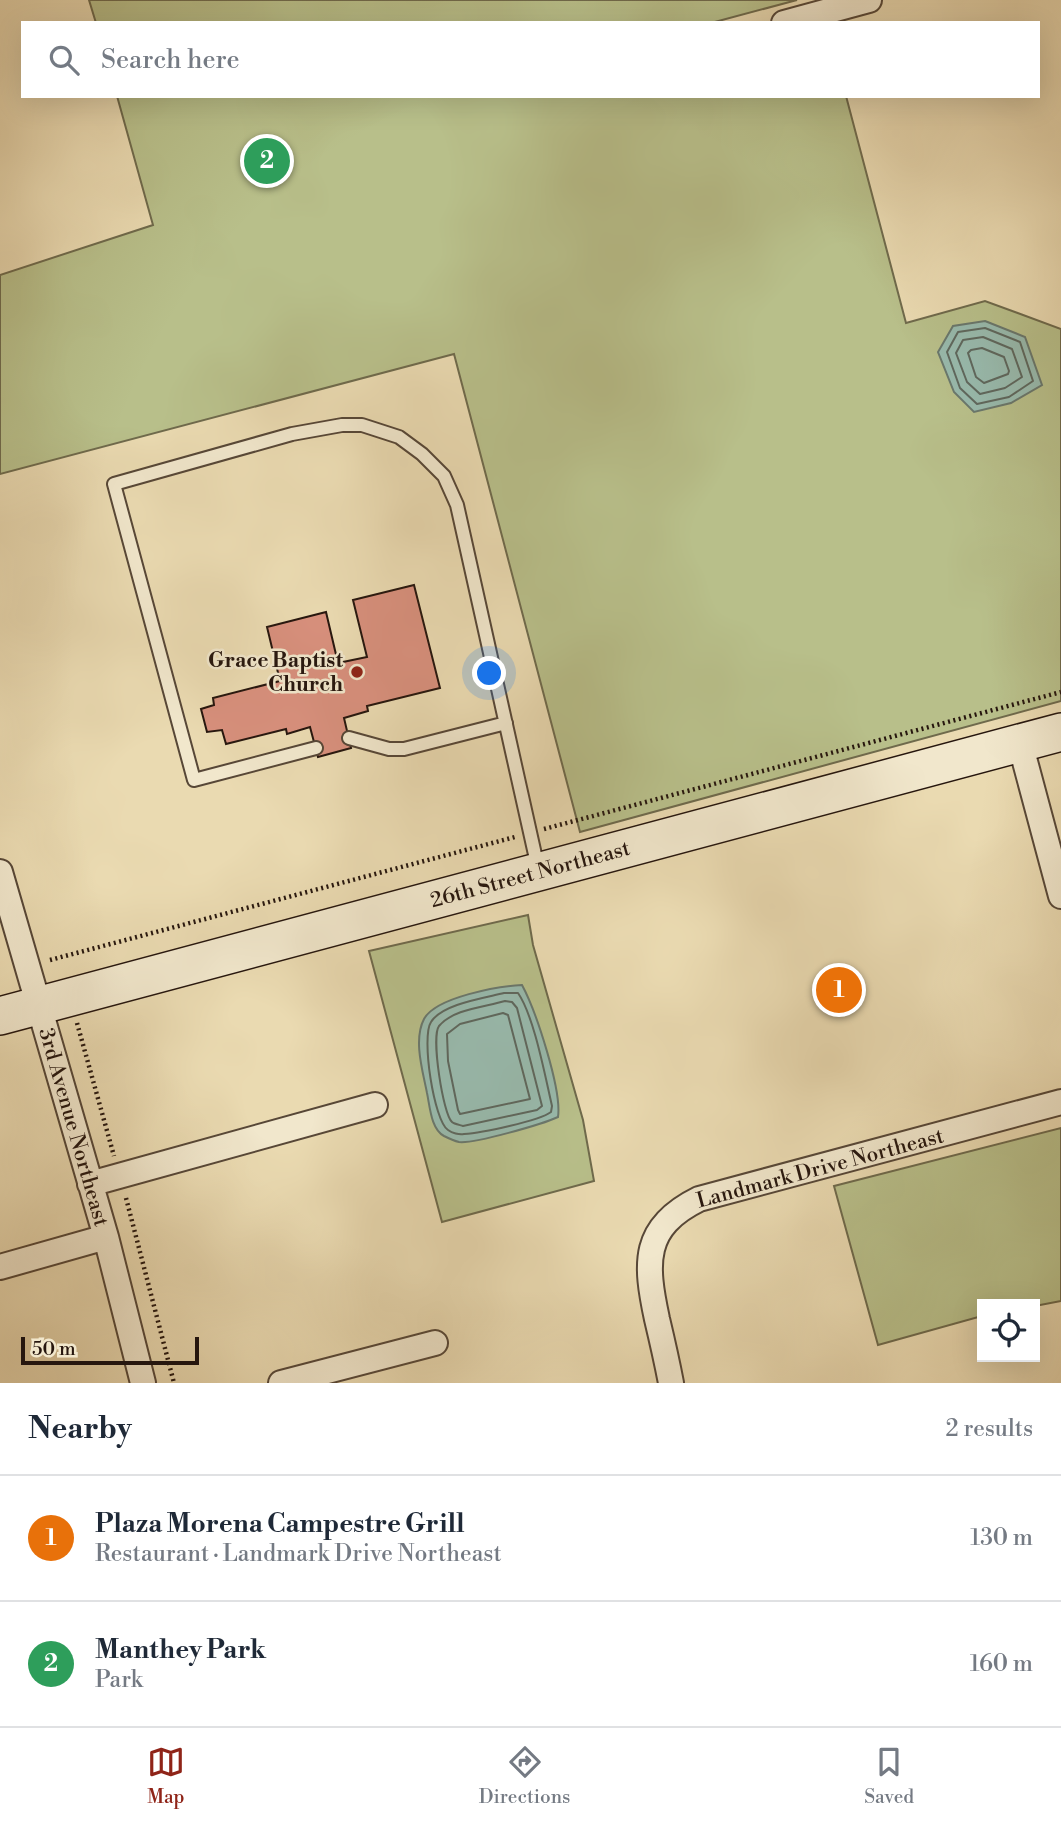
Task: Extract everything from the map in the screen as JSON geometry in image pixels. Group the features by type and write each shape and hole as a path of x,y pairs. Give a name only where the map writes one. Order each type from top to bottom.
{"main road":[{"name":"26th Street Northeast","path":"0,1016 1061,732"}],"street":[{"path":"791,21 869,0"},
{"path":"1020,743 1061,896"},
{"name":"3rd Avenue Northeast","path":"0,872 106,1237 143,1383"},
{"name":"Landmark Drive Northeast","path":"671,1383 648,1275 655,1241 663,1226 675,1213 699,1199 1061,1102"},
{"path":"90,1184 375,1105"},
{"path":"0,1267 106,1237"},
{"path":"281,1383 435,1343"}],"lane":[{"path":"316,748 194,780 114,484 292,435 342,425 362,425 399,437 422,454 444,476 457,505 539,872"},
{"path":"349,738 389,749 404,750 506,723"}],"path":[{"path":"58,958 1061,692"}],"green space":[{"path":"89,0 797,0 718,21 95,21"},
{"path":"118,98 847,98 906,323 985,301 1061,329 1061,701 580,832 454,354 0,474 0,275 153,225"},
{"path":"528,915 533,945 583,1120 594,1181 442,1222 369,951"},
{"path":"1061,1128 1061,1301 1040,1305 1040,1299 977,1299 977,1317 878,1345 834,1186"}],"water":[{"path":"985,321 1025,337 1042,385 1011,403 974,412 954,392 938,352 953,326"},
{"path":"522,985 547,1051 556,1089 558,1117 524,1129 467,1142 444,1136 436,1128 432,1117 421,1066 419,1036 424,1019 431,1011 454,999 484,990"}],"building":[{"name":"Grace Baptist Church","path":"414,585 440,688 367,706 368,711 344,718 351,748 318,757 310,727 287,734 286,729 226,744 222,730 207,732 201,709 214,705 213,698 280,681 267,627 326,612 338,663 367,657 353,600"}],"place":[{"name":"Manthey Park","path":"267,161"},
{"name":"Grace Baptist Church","path":"357,672"},
{"name":"Plaza Morena Campestre Grill","path":"839,990"}]}
